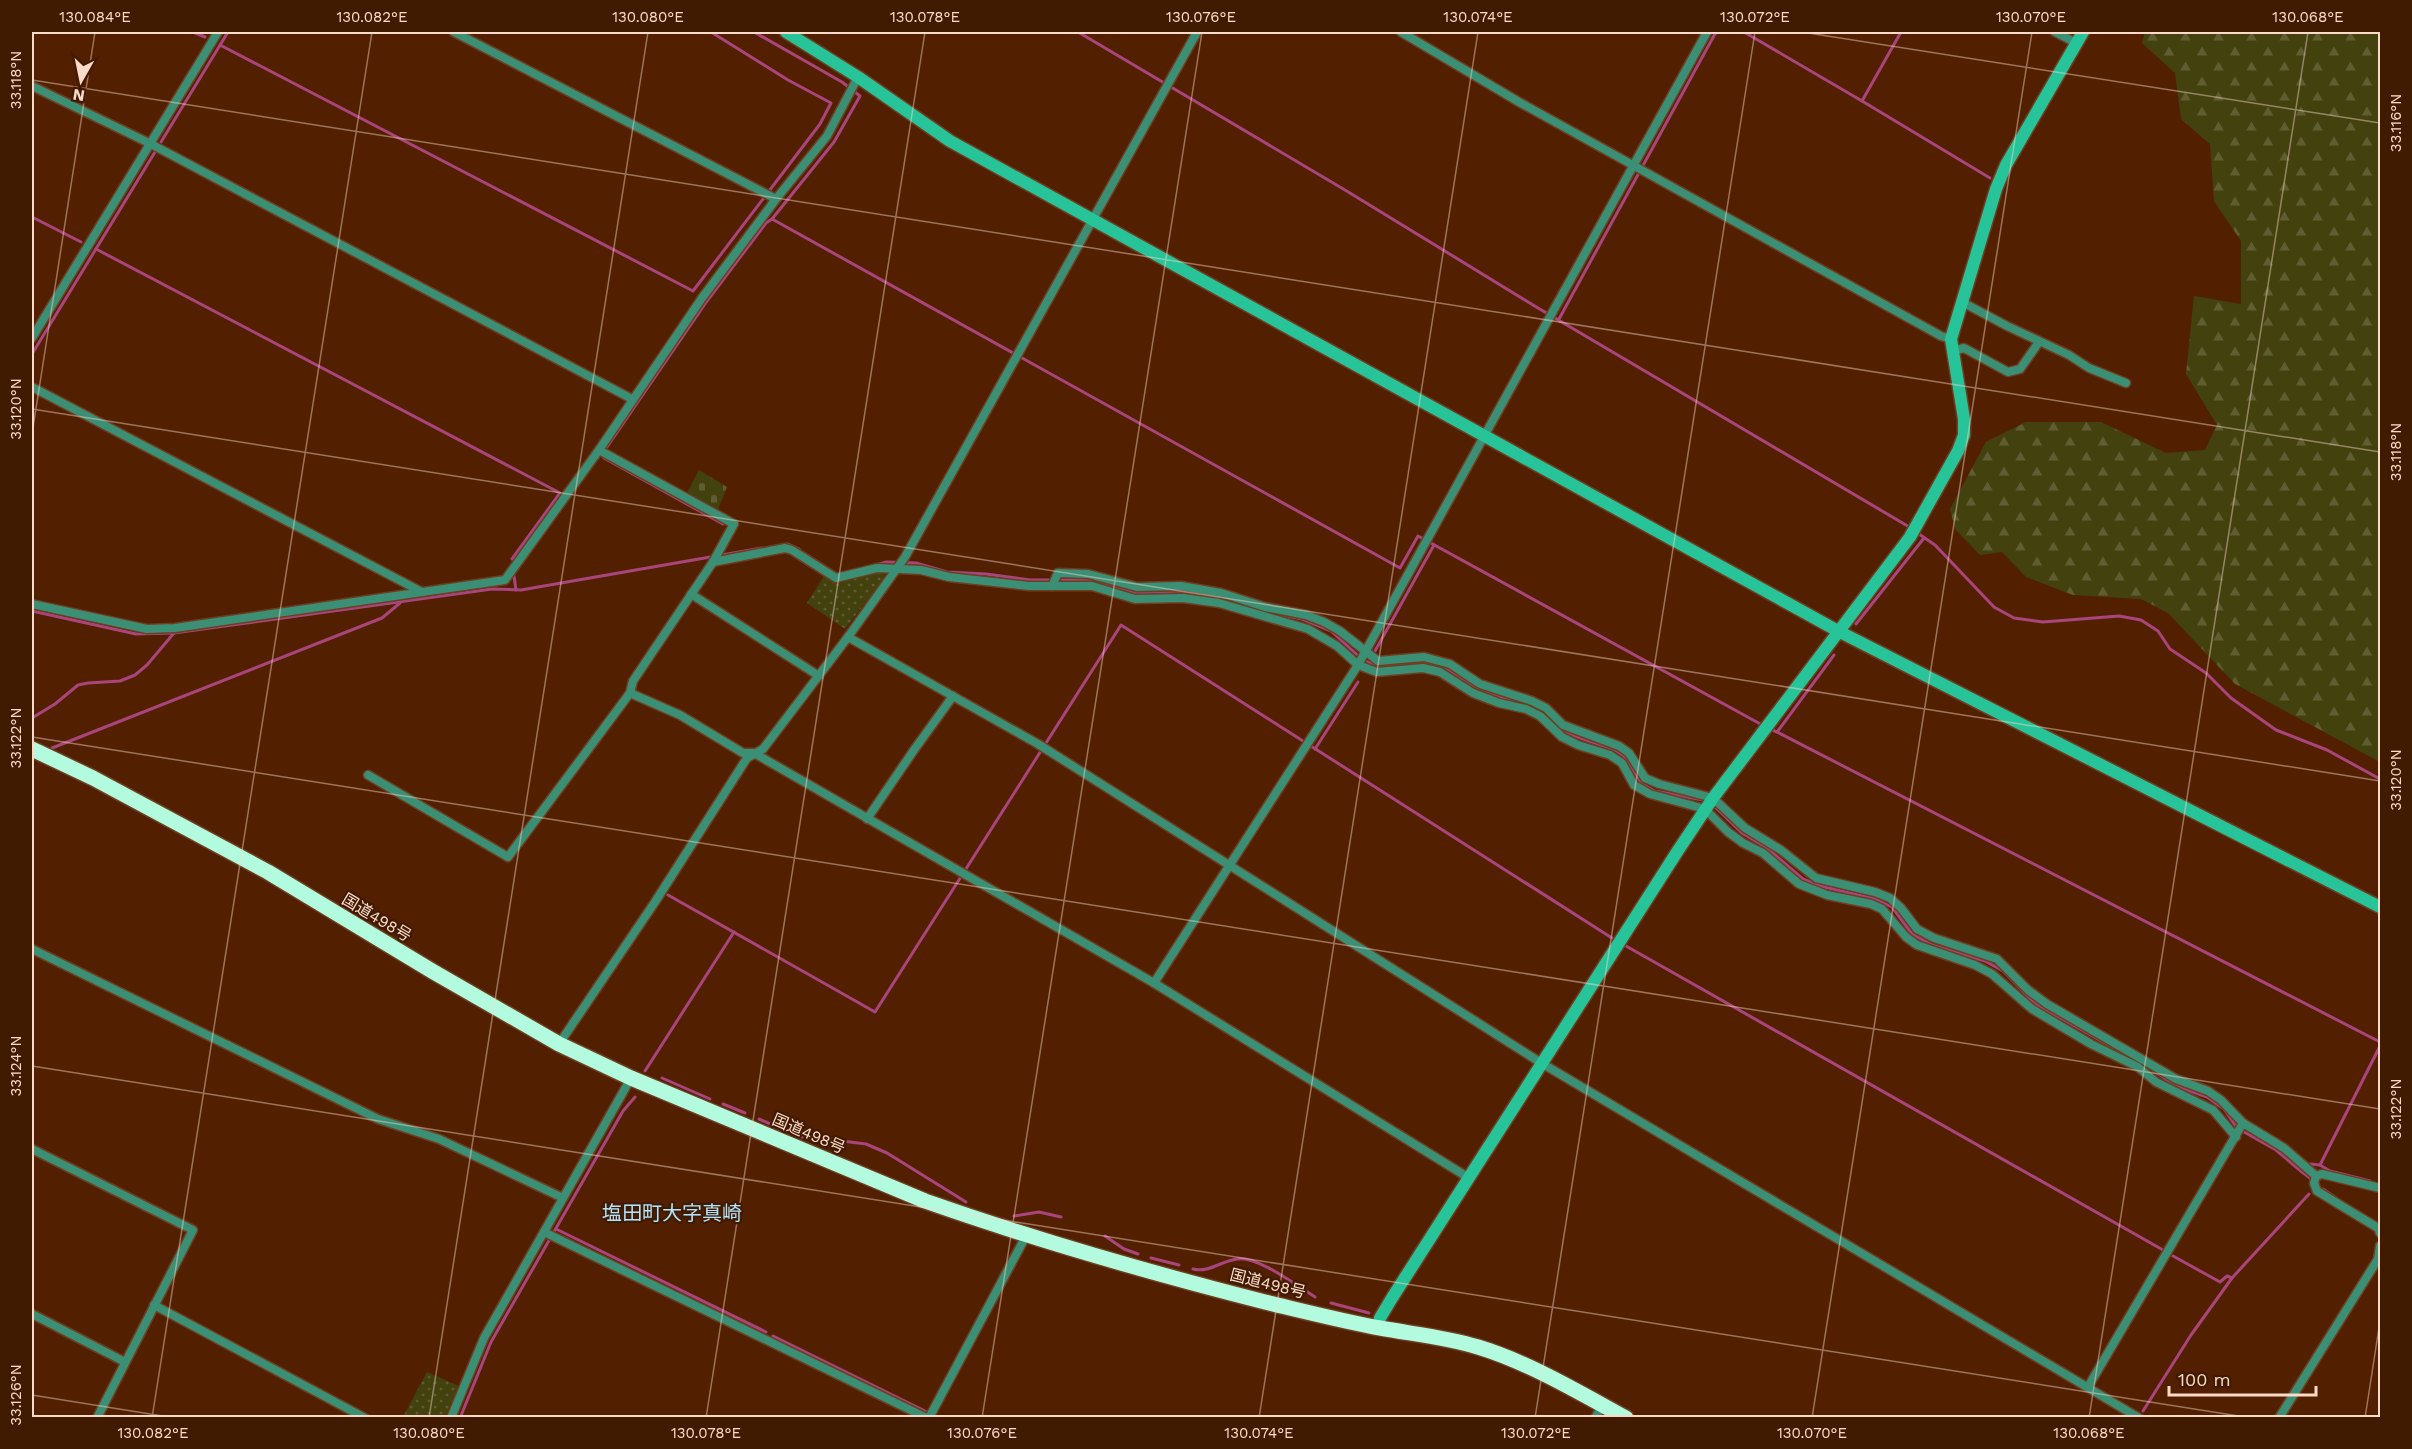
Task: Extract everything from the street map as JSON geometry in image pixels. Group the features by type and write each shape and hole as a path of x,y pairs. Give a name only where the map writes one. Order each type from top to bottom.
{"highway":[{"name":"国道498号","path":"32,749 93,778 268,872 432,972 559,1044 631,1078 925,1201 1027,1234 1265,1302 1378,1328 1448,1339 1479,1347 1527,1367 1599,1412 1626,1418"}],"street":[{"path":"32,338 218,32"},
{"path":"454,32 776,199"},
{"path":"786,32 950,141 1838,631 2380,907"},
{"path":"559,1044 656,902 747,758 763,749 905,557 1197,32"},
{"path":"1401,32 1519,102 1941,336 1951,345 1964,348 2008,372 2020,369 2039,342"},
{"path":"1154,983 1365,653 1707,32"},
{"path":"2055,32 2076,44"},
{"path":"1378,1328 1380,1318 1392,1298 1705,809 1910,537 1958,451 1964,435 1965,419 1951,345 1962,302 1996,189 2006,165 2083,32"},
{"path":"32,604 156,629 505,580 599,450 702,298 776,199 827,136 856,80"},
{"path":"32,86 149,143 632,399"},
{"path":"1962,302 2069,355 2090,368 2126,383"},
{"path":"32,387 420,591"},
{"path":"368,775 508,857 630,693 633,681 714,562 734,524 599,450"},
{"path":"714,562 785,548 792,550 836,578 877,568 921,570 949,577 1052,586 1092,586 1135,599 1183,598 1218,603 1308,629 1337,646 1358,665 1377,672 1423,668 1440,672 1473,693 1499,703 1526,709 1540,716 1562,736 1578,745 1610,755 1622,763 1634,785 1650,794 1705,809 1728,832 1763,853 1799,884 1827,895 1871,904 1882,909 1906,937 1917,945 1992,974 2032,1009 2091,1044 2138,1067 2156,1082 2213,1110 2236,1137"},
{"path":"1052,586 1058,573 1088,574 1137,587 1181,586 1221,592 1265,607 1306,615 1324,622 1340,631 1378,661 1424,657 1450,664 1480,684 1532,701 1546,708 1563,725 1619,746 1629,753 1645,778 1659,784 1713,798 1745,828 1781,850 1816,878 1875,892 1890,898 1917,929 1934,938 1996,959 2028,990 2047,1004 2176,1079 2208,1091 2221,1100 2243,1124 2284,1148 2310,1171 2380,1188"},
{"path":"691,594 819,676"},
{"path":"848,637 1038,744 1542,1064 2139,1418"},
{"path":"630,693 680,715 743,753 754,753 1154,983 1469,1178"},
{"path":"867,819 953,696"},
{"path":"32,949 378,1119 440,1139 563,1198"},
{"path":"451,1418 484,1338 631,1078"},
{"path":"2088,1387 2243,1124"},
{"path":"32,1149 193,1230 97,1418"},
{"path":"2310,1171 2317,1191 2378,1228 2380,1233"},
{"path":"544,1232 928,1418 1027,1234"},
{"path":"2279,1418 2379,1261 2380,1246"},
{"path":"154,1305 365,1418"},
{"path":"32,1314 125,1362"}],"green space":[{"path":"2145,32 2380,32 2380,762 2235,684 2168,613 2141,599 2073,595 2026,577 2002,552 1980,555 1955,529 1950,509 1986,442 2026,422 2101,422 2166,453 2205,450 2217,425 2186,374 2194,296 2241,304 2241,241 2214,201 2210,144 2181,119 2175,73 2142,43"},
{"path":"699,470 727,487 718,509 687,493"},
{"path":"879,572 886,576 845,629 807,603 824,576 839,583"},
{"path":"427,1372 459,1386 445,1417 403,1417"}],"waterway":[{"path":"193,32 205,37"},
{"path":"161,142 228,32"},
{"path":"220,45 693,291 820,124 831,103 788,80 711,32"},
{"path":"754,32 842,82 860,96 834,142 772,219 1400,568 1418,536 1764,726"},
{"path":"1078,32 1345,190 1538,308 1911,528"},
{"path":"1559,319 1716,32"},
{"path":"1744,32 1862,101 1901,32"},
{"path":"1862,101 1990,178"},
{"path":"32,354 155,152"},
{"path":"32,217 81,242"},
{"path":"607,447 707,301 766,223 772,219"},
{"path":"96,249 560,493 512,559"},
{"path":"604,458 723,524"},
{"path":"1916,532 1935,545 1994,607 2014,618 2043,622 2119,616 2141,620 2158,631 2170,649 2206,673 2231,698 2276,730 2327,750 2380,779"},
{"path":"1856,624 1924,538"},
{"path":"783,545 788,544 799,549"},
{"path":"1375,651 1434,545"},
{"path":"32,611 136,634 174,633 492,589 521,590 762,548"},
{"path":"876,565 886,562 916,563 947,572 1030,580 1093,580 1136,593 1182,591 1256,609"},
{"path":"514,576 516,590"},
{"path":"52,748 382,618 400,603"},
{"path":"1262,611 1302,619 1331,631 1364,661 1379,666 1423,663 1445,668 1480,691 1529,705 1543,712 1566,733 1615,750 1624,756 1642,784 1655,791 1703,800"},
{"path":"668,895 875,1012 1121,625 1612,938"},
{"path":"32,718 55,704 78,685 120,681 135,675 147,665 174,633"},
{"path":"1770,729 1777,732 1834,655"},
{"path":"1315,749 1358,682"},
{"path":"1777,732 2380,1042"},
{"path":"1716,808 1742,833 1767,848 1803,879 1820,886 1875,899 1892,907 1912,934 1932,945 1985,961 2003,971 2034,1003 2135,1060"},
{"path":"645,1071 734,932"},
{"path":"1626,946 2163,1250"},
{"path":"2320,1165 2380,1046"},
{"path":"2151,1069 2176,1086 2207,1097 2224,1109 2237,1128 2276,1150 2302,1172 2310,1164 2320,1165 2330,1171 2370,1181"},
{"path":"662,1078 710,1099"},
{"path":"460,1418 491,1342 623,1111 635,1097"},
{"path":"723,1104 745,1113"},
{"path":"759,1119 802,1137"},
{"path":"818,1138 866,1144 887,1153 966,1202"},
{"path":"2302,1172 2310,1178"},
{"path":"2323,1189 2336,1198"},
{"path":"2143,1411 2191,1335 2232,1278 2309,1194"},
{"path":"1014,1216 1039,1212 1061,1217"},
{"path":"556,1229 766,1332"},
{"path":"1105,1236 1124,1249 1138,1254"},
{"path":"2173,1256 2220,1282 2227,1276 2232,1278"},
{"path":"1151,1258 1179,1265"},
{"path":"1193,1269 1210,1268 1231,1260 1245,1259 1266,1266 1315,1297"},
{"path":"1331,1303 1369,1313"},
{"path":"773,1336 927,1412"}],"district":[{"name":"塩田町大字真崎","path":"672,1213"}]}
